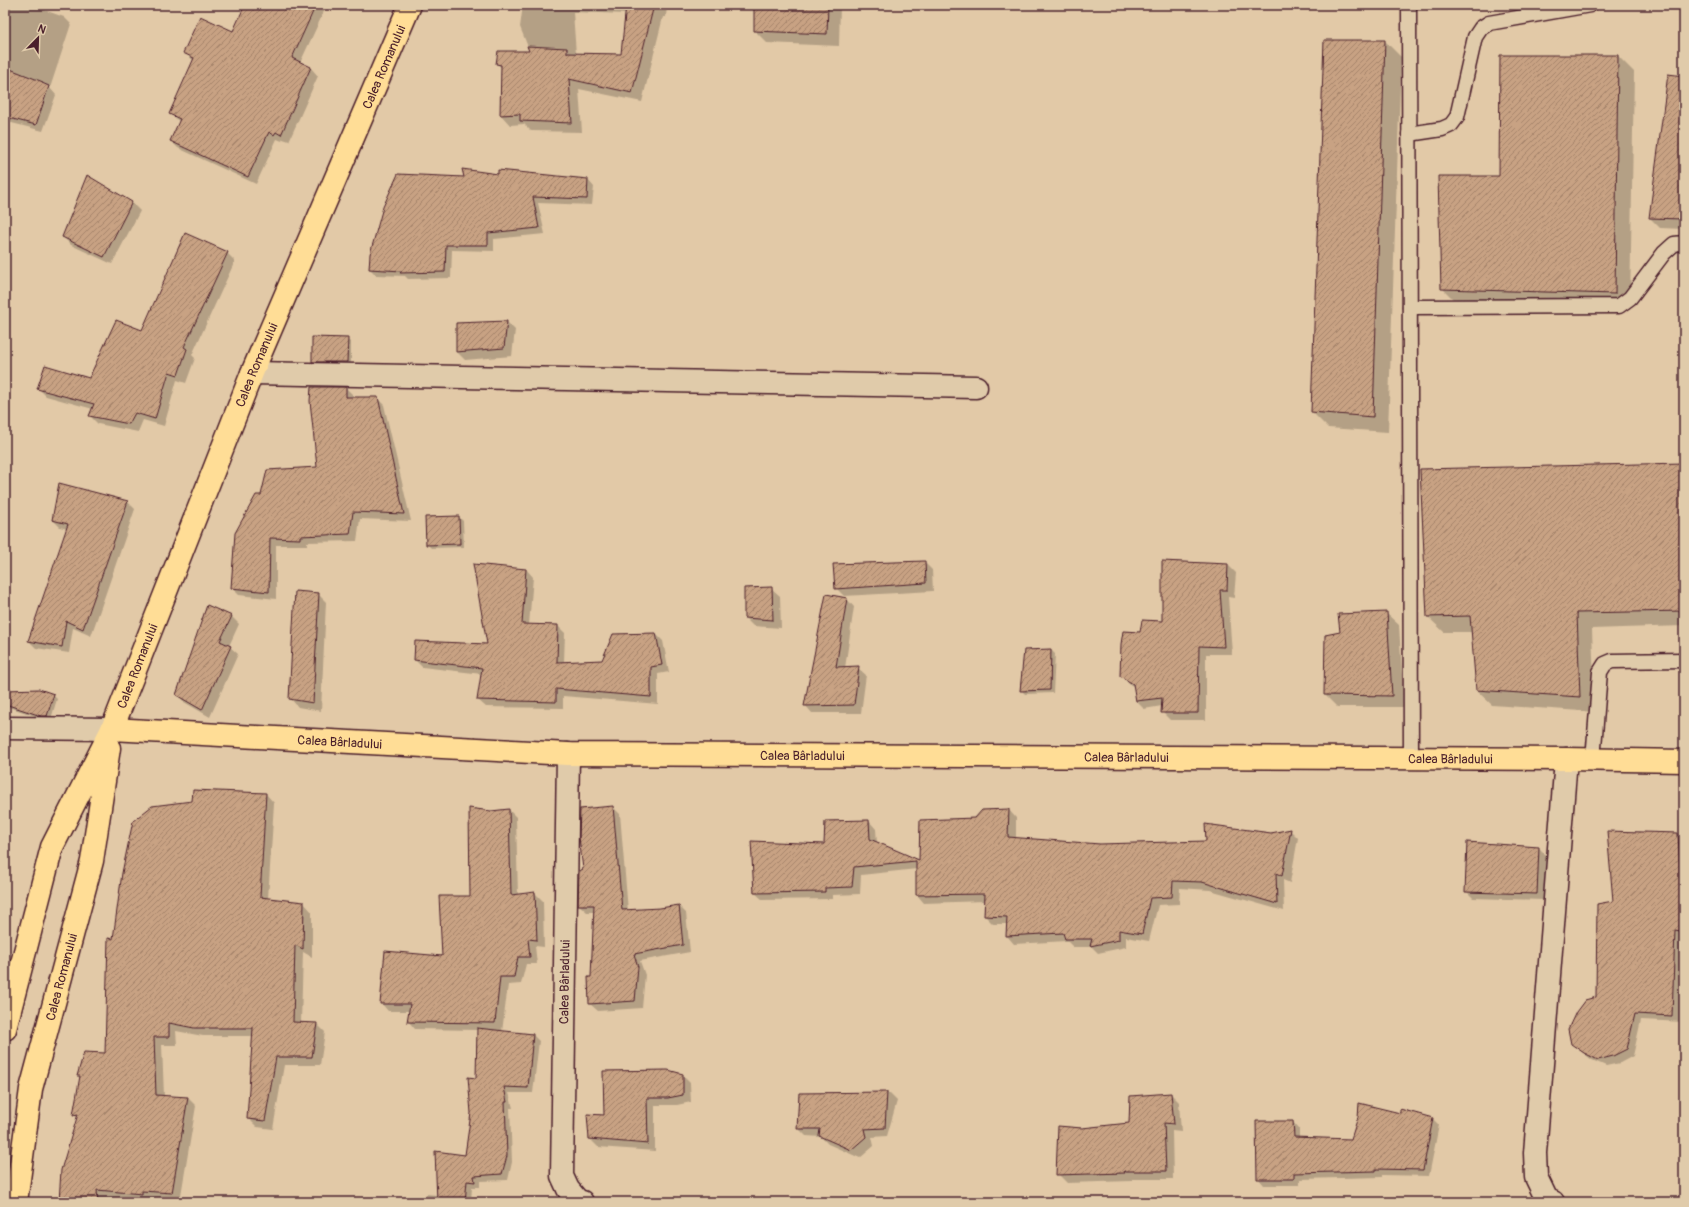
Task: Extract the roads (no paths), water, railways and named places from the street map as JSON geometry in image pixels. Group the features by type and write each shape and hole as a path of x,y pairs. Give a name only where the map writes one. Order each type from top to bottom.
{"main road":[{"name":"Calea Romanului","path":"5,1029 52,847 112,729 252,373 410,5"},
{"name":"Calea Romanului","path":"16,1202 31,1089 92,861 112,729"},
{"name":"Calea Bârladului","path":"112,729 568,754 1411,758 1684,761"}],"street":[{"path":"252,373 976,387"},
{"path":"5,728 112,729"},
{"name":"Calea Bârladului","path":"568,754 562,1176 568,1189 578,1201 582,1202"},
{"path":"1553,1202 1547,1200 1536,1177 1535,1153 1566,759"}],"lane":[{"path":"1409,5 1411,758"},
{"path":"1409,134 1451,125 1457,117 1475,37 1480,28 1489,23 1590,5"},
{"path":"1410,306 1619,306 1630,298 1664,253 1674,244 1684,243"},
{"path":"1593,760 1600,672 1605,664 1612,661 1684,660"}]}
